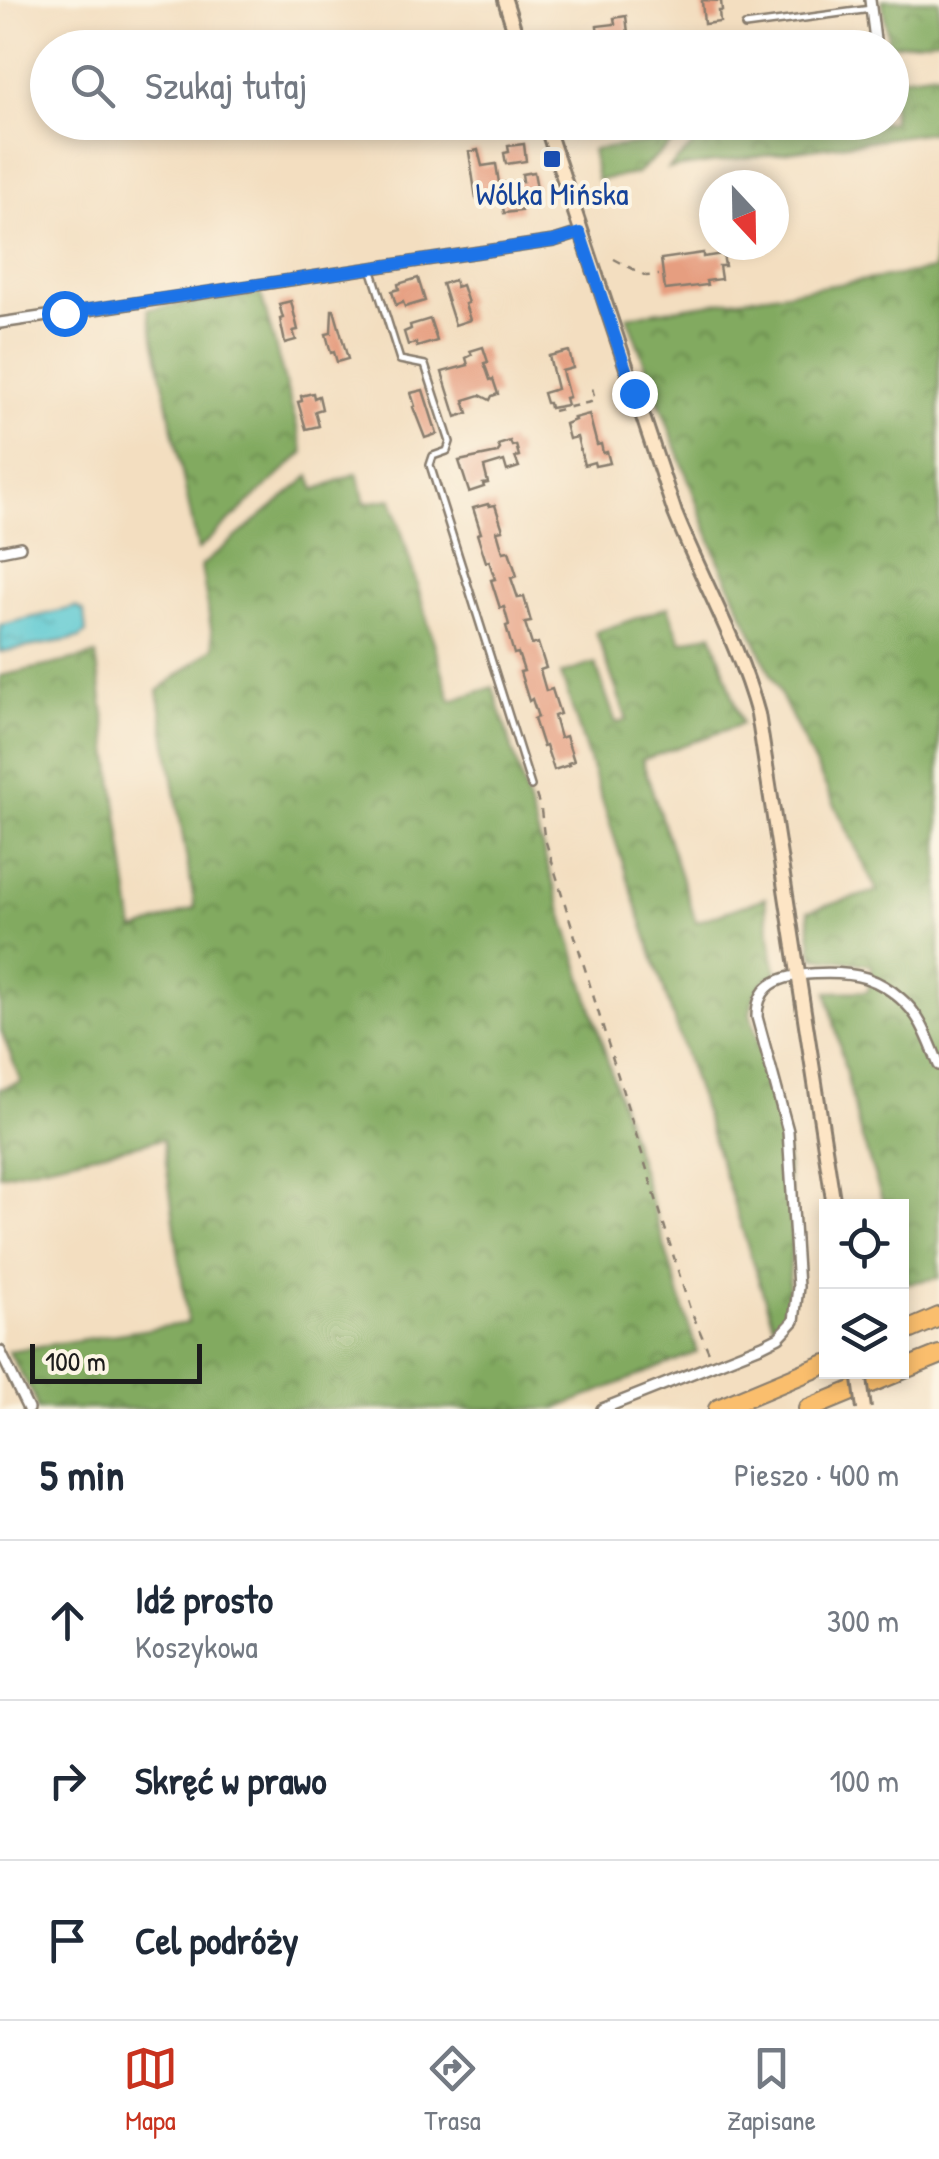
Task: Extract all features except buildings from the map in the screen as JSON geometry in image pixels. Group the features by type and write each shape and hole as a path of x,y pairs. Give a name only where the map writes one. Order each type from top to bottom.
{"highway":[{"path":"909,1330 939,1317"},
{"path":"909,1367 939,1354"},
{"path":"718,1409 819,1367"},
{"path":"808,1409 881,1379"}],"street":[{"path":"504,0 514,30"},
{"path":"871,5 874,30"},
{"path":"551,140 675,513 752,694 765,751 833,1199"},
{"path":"0,323 554,241 580,233"},
{"path":"0,551 20,547"},
{"path":"602,1409 779,1337 789,1328 796,1311 798,1287 788,1130 757,1018 759,1002 767,988 782,979 844,974 888,988 915,1014 939,1065"},
{"path":"0,1351 28,1409"},
{"path":"859,1379 864,1409"}],"lane":[{"path":"745,26 871,5"},
{"path":"371,268 400,360 426,365 450,442 447,451 433,456 430,464 531,786"}],"path":[{"path":"614,259 646,276 659,275"},
{"path":"552,411 595,401 592,387"},
{"path":"531,786 689,1306 715,1365"}],"green space":[{"path":"882,0 939,0 939,39 909,43 909,30 887,30"},
{"path":"939,72 939,131 909,135 909,76"},
{"path":"676,140 636,174 597,180 592,150"},
{"path":"699,140 875,140 668,169"},
{"path":"939,174 939,1278 909,1283 909,1199 882,1199 859,1129 827,992 868,991 872,965 813,957 808,911 877,891 718,559 627,316 933,270"},
{"path":"261,294 304,452 198,550 148,309"},
{"path":"357,473 365,503 392,499 451,701 493,687 697,1352 556,1409 37,1409 34,1396 8,1351 188,1323 163,1139 0,1175 0,1089 21,1082 0,1028 0,676 96,655 134,931 195,908 158,691 214,647 201,566 310,476 315,490"},
{"path":"668,607 681,642 712,633 742,724 642,760 696,922 765,898 777,973 755,993 750,1013 785,1135 792,1243 787,1306 773,1324 561,674 595,663 616,723 627,720 596,632"}],"water":[{"path":"76,607 84,612 86,633 80,638 0,652 0,625"}],"place":[{"name":"Wólka Mińska","path":"552,159"}],"route":[{"path":"64,313 554,241 580,233 634,393"}]}
